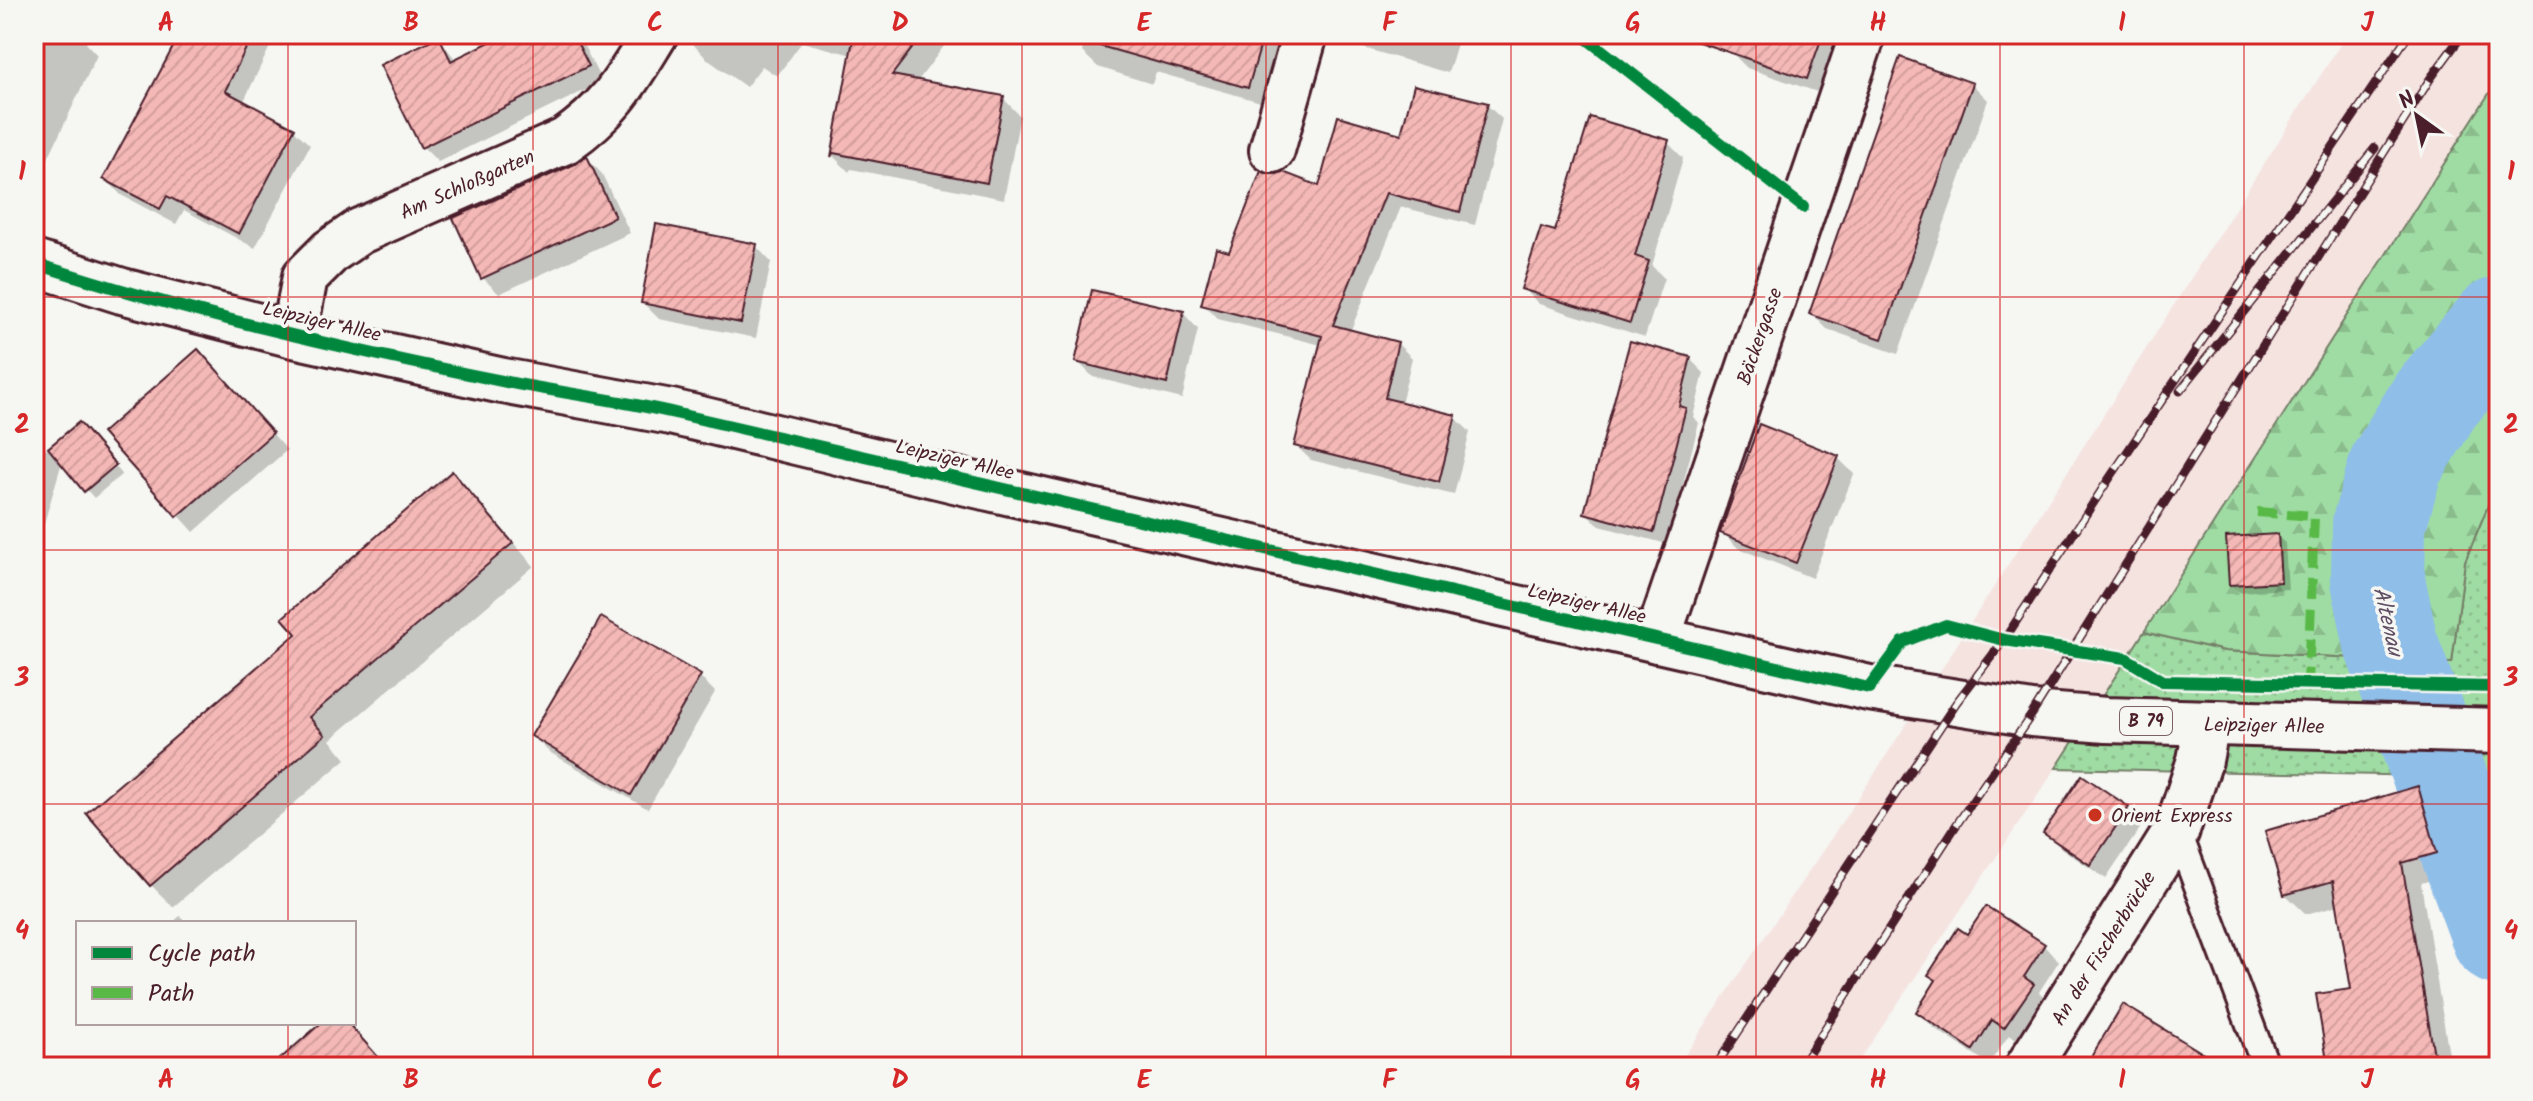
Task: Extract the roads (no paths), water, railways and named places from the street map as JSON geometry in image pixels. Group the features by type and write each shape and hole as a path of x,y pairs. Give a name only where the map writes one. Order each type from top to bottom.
{"main road":[{"name":"Am Schloßgarten","path":"294,335 305,277 331,251 360,231 565,141 589,124 615,98 655,34"},
{"path":"1272,150 1305,34"},
{"name":"Bäckergasse","path":"1657,640 1863,34"},
{"name":"Leipziger Allee","path":"34,263 122,291 294,335 503,381 671,412 963,482 1869,688 2032,714 2207,724 2482,730"},
{"name":"An der Fischerbrücke","path":"2028,1067 2177,830 2200,760 2207,724"}],"lane":[{"path":"2177,830 2266,1067"}],"waterway":[{"name":"Altenau","path":"2499,324 2436,399 2396,465 2379,524 2378,580 2391,644 2499,938"}],"railway":[{"path":"1715,1067 1956,703 2004,640 2409,34"},
{"path":"1800,1067 2032,714 2430,79 2463,34"},
{"path":"2180,391 2375,148"}],"place":[{"name":"Orient Express","path":"2095,815"}]}
